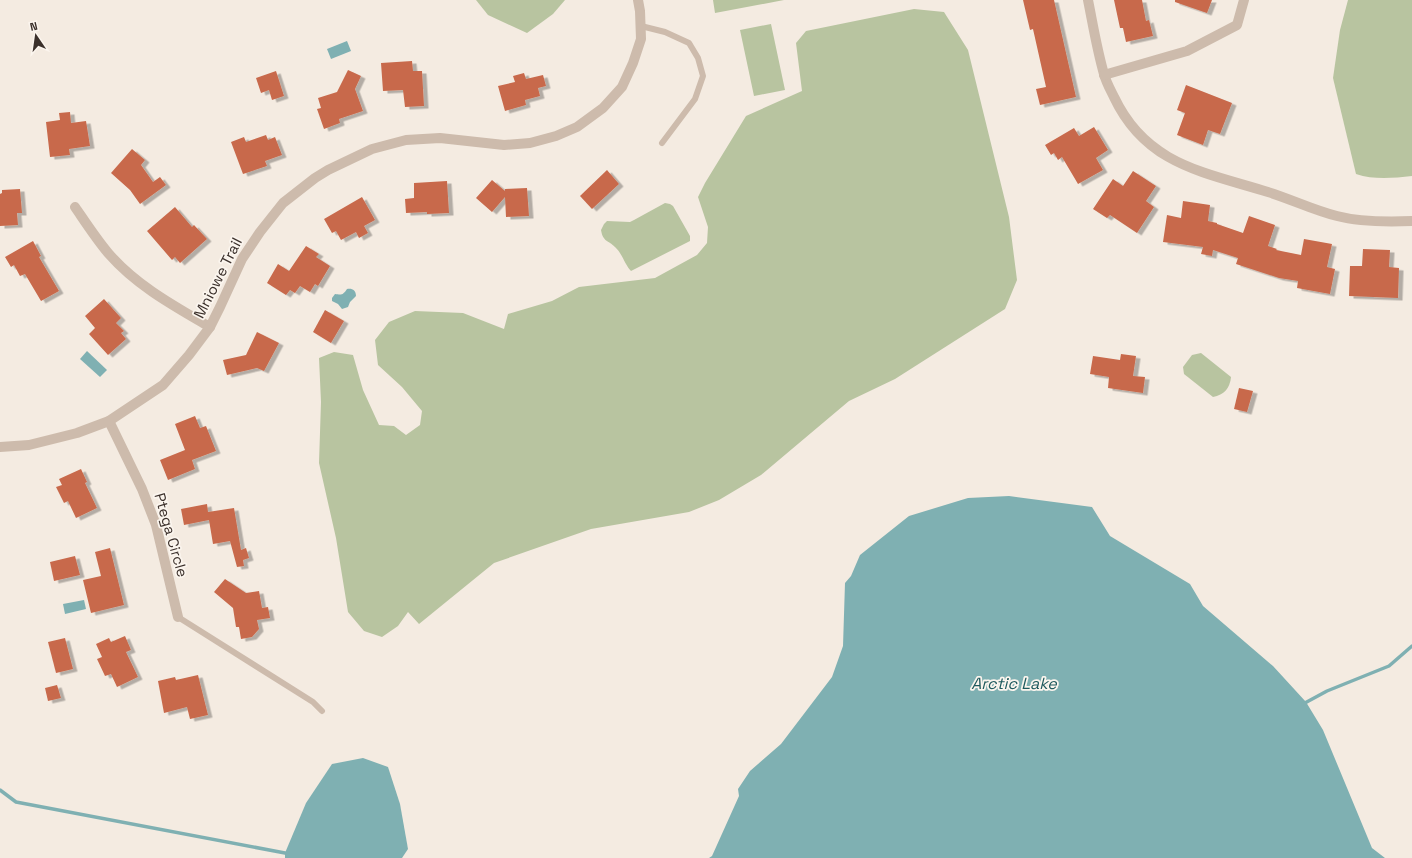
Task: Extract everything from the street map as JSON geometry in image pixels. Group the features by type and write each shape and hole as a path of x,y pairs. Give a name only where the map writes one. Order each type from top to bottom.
{"street":[{"name":"Mniowe Trail","path":"0,448 29,444 77,433 109,421 163,385 189,355 210,327 242,259 260,232 283,203 315,178 340,164 372,149 406,140 440,138 504,145 530,143 556,136 577,128 603,108 622,87 633,63 641,39 638,0"},
{"path":"1088,0 1104,75 1119,109 1142,137 1159,151 1177,162 1204,173 1269,192 1337,216 1386,223 1412,221"},
{"path":"1104,75 1187,51 1237,25 1244,0"},
{"path":"75,207 109,254 137,282 160,298 210,327"},
{"name":"Ptega Circle","path":"109,421 142,489 156,525 178,617"}],"lane":[{"path":"641,26 666,32 689,43 698,58 703,76 696,99 662,143"},
{"path":"178,617 312,702 322,711"}],"green space":[{"path":"476,0 565,0 553,14 527,33 488,15"},
{"path":"713,0 784,0 715,13"},
{"path":"1348,0 1412,0 1412,176 1377,178 1356,174 1333,78 1340,30"},
{"path":"914,9 944,12 968,50 1009,217 1017,280 1005,309 895,379 849,401 761,475 719,500 689,512 591,529 494,563 419,624 408,612 398,626 382,637 364,631 348,612 336,538 319,463 321,402 319,358 334,352 353,355 363,390 379,425 394,426 406,435 420,425 422,411 402,387 378,365 375,340 389,322 415,311 463,313 504,329 508,314 552,301 579,287 655,278 697,255 707,243 708,227 698,197 746,116 802,91 796,43 806,31"},
{"path":"771,24 785,90 754,96 740,30"},
{"path":"665,203 673,206 690,236 690,241 631,271 622,256 603,237 601,230 604,224 607,221 630,222"},
{"path":"1201,353 1231,377 1228,388 1220,395 1213,397 1184,374 1183,367 1192,355"}],"water":[{"path":"347,41 351,51 331,59 327,49"},
{"path":"347,289 353,290 356,296 350,302 348,307 342,309 338,304 332,301 332,298 335,294 341,294"},
{"path":"87,351 107,370 100,377 80,359"},
{"name":"Arctic Lake","path":"1009,496 1092,507 1110,536 1190,584 1203,606 1273,666 1306,702 1323,730 1372,848 1385,858 709,858 712,856 739,796 738,789 750,771 781,744 832,677 843,646 845,583 851,576 860,555 909,516 968,498"},
{"path":"84,600 86,609 65,614 63,604"},
{"path":"363,758 388,767 400,804 408,849 402,858 285,858 285,853 306,803 332,764"}],"building":[{"path":"1023,0 1054,0 1076,97 1040,105 1036,89 1046,87 1033,29 1030,30"},
{"path":"1114,0 1142,0 1146,21 1149,20 1153,36 1126,42 1123,28 1120,28"},
{"path":"1175,0 1212,0 1207,13 1175,2"},
{"path":"412,61 413,71 422,71 424,106 405,107 403,90 383,91 381,63"},
{"path":"348,70 361,76 355,89 363,111 339,119 340,123 324,129 317,109 321,108 318,98 337,92"},
{"path":"276,71 284,96 272,100 269,90 261,93 256,78"},
{"path":"524,73 526,79 543,75 546,86 538,88 540,96 525,100 526,105 505,111 498,86 515,82 513,76"},
{"path":"1186,85 1232,103 1220,134 1208,130 1203,145 1177,135 1185,113 1177,110"},
{"path":"70,112 71,123 86,121 90,146 69,149 70,155 50,157 46,122 60,120 59,113"},
{"path":"1094,127 1108,150 1096,158 1103,170 1078,184 1062,157 1058,160 1054,153 1051,155 1045,145 1074,128 1079,136"},
{"path":"266,135 268,140 275,137 282,155 265,161 267,166 243,174 231,142 244,137 246,142"},
{"path":"132,149 145,160 141,165 153,182 160,177 166,185 140,204 130,190 111,173"},
{"path":"607,170 619,184 592,209 580,196"},
{"path":"1133,171 1156,186 1146,201 1154,207 1137,233 1110,215 1107,218 1093,209 1113,179 1123,186"},
{"path":"492,180 505,191 505,189 527,188 529,216 506,217 505,197 492,212 476,198"},
{"path":"447,181 449,213 406,213 405,199 414,198 414,183"},
{"path":"20,189 22,213 17,213 18,225 0,226 0,194 2,193 2,190"},
{"path":"362,197 375,220 364,226 368,233 359,238 356,232 341,240 336,231 332,233 324,219"},
{"path":"1183,201 1210,205 1208,221 1243,233 1249,216 1275,225 1268,246 1277,249 1276,250 1301,255 1304,239 1332,244 1327,267 1335,269 1330,294 1297,288 1298,281 1279,278 1236,264 1238,258 1213,250 1212,256 1201,254 1203,247 1163,242 1167,215 1181,218"},
{"path":"175,207 192,227 194,225 207,239 180,263 175,257 172,260 147,231"},
{"path":"33,241 41,256 39,257 59,291 41,301 25,274 20,276 14,265 11,267 5,257"},
{"path":"306,246 319,254 316,257 330,266 318,286 315,284 310,292 300,286 295,293 290,290 286,295 267,283 278,264 289,271"},
{"path":"1363,249 1390,250 1389,267 1399,268 1398,298 1349,296 1350,266 1362,266"},
{"path":"104,299 121,318 116,323 124,331 121,333 126,339 108,355 89,334 95,328 85,316"},
{"path":"325,310 344,321 331,343 313,332"},
{"path":"257,332 279,343 264,371 257,368 227,375 223,360 246,355"},
{"path":"1121,354 1136,356 1133,376 1145,377 1143,393 1108,388 1109,377 1090,374 1093,356 1120,360"},
{"path":"1239,388 1253,391 1247,412 1234,409"},
{"path":"195,416 200,428 206,426 216,451 192,460 195,469 168,480 160,460 185,450 175,424"},
{"path":"81,469 87,482 85,483 97,508 76,518 68,501 64,503 56,487 62,485 59,479"},
{"path":"207,504 208,512 234,508 241,550 246,548 249,558 243,560 244,566 237,567 230,541 213,544 209,520 184,525 181,509"},
{"path":"110,548 124,605 91,613 83,580 101,576 95,552"},
{"path":"75,556 80,575 54,581 50,562"},
{"path":"225,579 246,593 259,591 262,608 268,607 270,618 257,620 259,629 252,637 241,639 239,627 236,627 233,608 214,592"},
{"path":"125,636 131,650 126,652 138,677 117,687 111,674 105,676 97,659 102,657 96,644 109,638 111,642"},
{"path":"65,638 73,669 56,673 48,642"},
{"path":"198,675 208,715 190,719 187,707 164,713 158,681 175,677 176,680"},
{"path":"57,685 61,698 48,701 45,688"}],"waterway":[{"path":"1303,704 1327,691 1389,666 1412,646"},
{"path":"0,790 16,802 285,853"}]}
